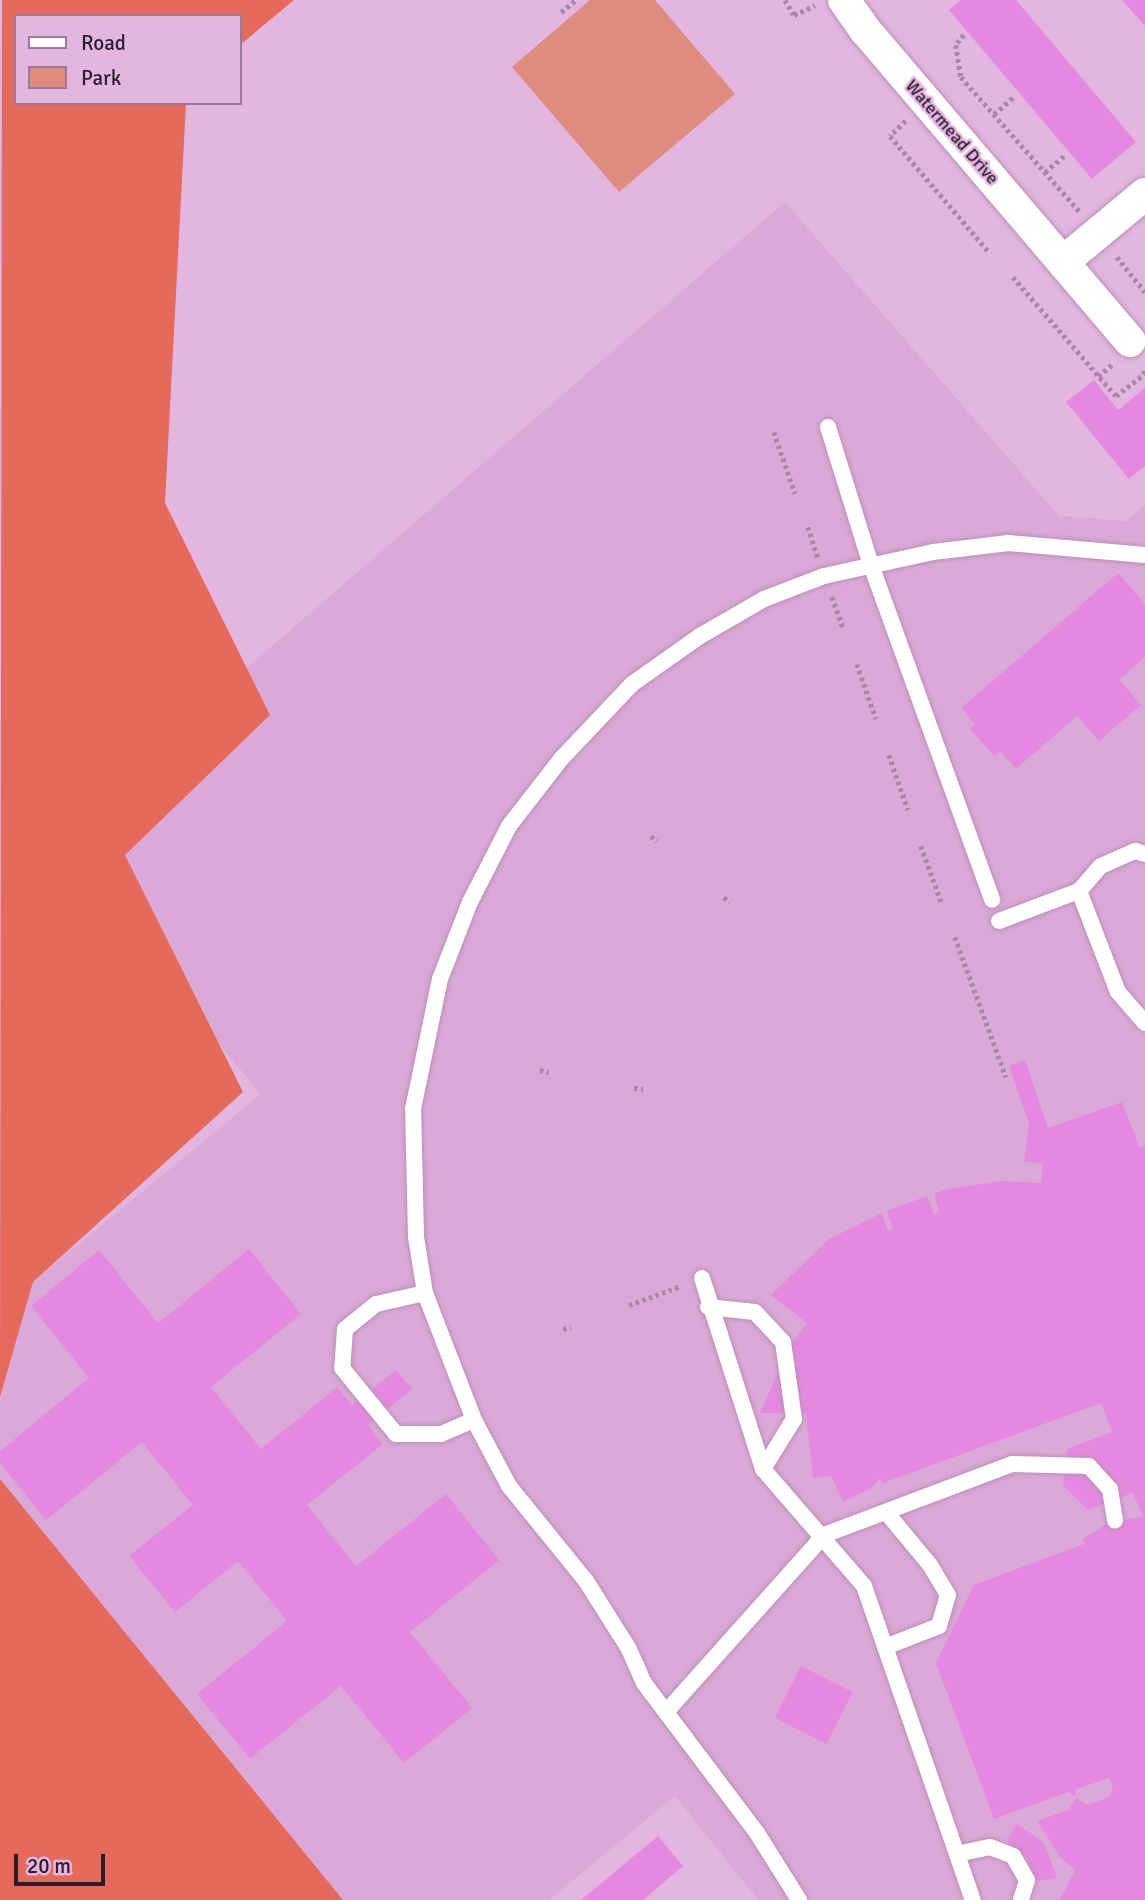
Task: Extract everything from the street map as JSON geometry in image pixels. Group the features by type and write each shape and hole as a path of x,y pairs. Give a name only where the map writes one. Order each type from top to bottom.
{"street":[{"name":"Watermead Drive","path":"834,7 1063,262 1130,341"},
{"path":"1063,262 1145,194"}],"lane":[{"path":"828,427 871,565 992,900"},
{"path":"799,1900 757,1833 643,1684 629,1649 586,1581 509,1486 474,1420 425,1293 413,1190 414,1109 440,979 470,902 509,826 561,759 632,684 764,599 871,565 1008,543 1145,555"},
{"path":"999,921 1079,891 1101,866 1135,851 1145,854"},
{"path":"1079,891 1118,992 1145,1023"},
{"path":"702,1278 708,1307 763,1469 824,1535 864,1586 973,1900"},
{"path":"425,1293 376,1304 345,1329 342,1368 396,1434 441,1434 474,1420"},
{"path":"708,1307 755,1312 783,1342 794,1419 763,1469"},
{"path":"666,1712 824,1535 1012,1464 1089,1466 1110,1489 1115,1521"},
{"path":"885,1647 939,1626 948,1595 930,1565 886,1512"},
{"path":"957,1854 990,1847 1013,1856 1027,1880 1021,1900"}],"path":[{"path":"561,12 576,0"},
{"path":"785,0 794,15 817,4 834,7"},
{"path":"964,35 956,45 961,76 1085,218"},
{"path":"994,114 1014,96"},
{"path":"902,108 911,117 890,136 990,253"},
{"path":"1045,172 1064,156"},
{"path":"1115,255 1145,292"},
{"path":"775,432 796,493"},
{"path":"808,527 819,562"},
{"path":"832,596 843,628"},
{"path":"857,664 876,719"},
{"path":"889,755 908,810"},
{"path":"651,836 657,841"},
{"path":"921,846 942,901"},
{"path":"724,897 730,903"},
{"path":"955,937 1006,1077"},
{"path":"540,1070 549,1072"},
{"path":"634,1088 643,1089"},
{"path":"629,1305 682,1285"},
{"path":"563,1329 571,1327"}],"shaded area":[{"path":"2,0 294,0 242,43 242,14 14,14 14,105 186,105 165,503 270,715 125,855 243,1092 33,1282 0,1397"},
{"path":"785,202 1059,516 1126,521 1145,505 1145,1900 758,1900 675,1796 549,1900 325,1900 0,1508 0,1309 261,1094 48,840"},
{"path":"0,1479 343,1900 0,1900"}],"green space":[{"path":"590,0 655,0 735,94 619,192 512,67"}],"building":[{"path":"961,0 1016,0 1136,142 1092,179 949,10"},
{"path":"1122,0 1145,0 1145,26"},
{"path":"1094,380 1118,410 1145,388 1145,466 1129,479 1066,402"},
{"path":"1118,573 1145,604 1145,657 1119,680 1141,705 1099,741 1077,716 1016,769 1000,751 994,756 970,729 975,724 961,708"},
{"path":"1025,1060 1048,1128 1122,1102 1140,1148 1145,1146 1145,1900 1060,1900 1075,1870 1060,1857 1037,1821 1068,1810 1077,1798 1087,1805 1109,1797 1113,1787 1109,1778 1077,1789 1074,1796 1068,1792 994,1819 936,1663 974,1585 1084,1544 1083,1539 1108,1523 1143,1517 1133,1493 1088,1510 1063,1485 1067,1449 1112,1432 1101,1403 883,1483 880,1478 871,1488 843,1502 831,1476 813,1478 806,1414 760,1413 788,1349 807,1323 771,1295 829,1239 882,1213 888,1231 893,1229 887,1211 927,1196 934,1214 939,1212 934,1193 1001,1181 1041,1183 1043,1164 1024,1161 1029,1123 1009,1066"},
{"path":"249,1249 301,1314 211,1387 261,1449 337,1387 352,1405 396,1370 412,1389 368,1425 383,1444 307,1505 356,1566 446,1494 499,1560 410,1632 472,1708 404,1763 341,1686 250,1759 197,1694 287,1621 238,1561 175,1612 129,1556 193,1505 142,1442 46,1520 0,1463 0,1451 89,1378 31,1306 99,1250 158,1323"},
{"path":"801,1666 853,1692 826,1744 775,1718"},
{"path":"1017,1823 1044,1843 1057,1878 1035,1881 1027,1857 1007,1841"},
{"path":"658,1836 683,1866 643,1900 581,1900"}]}
